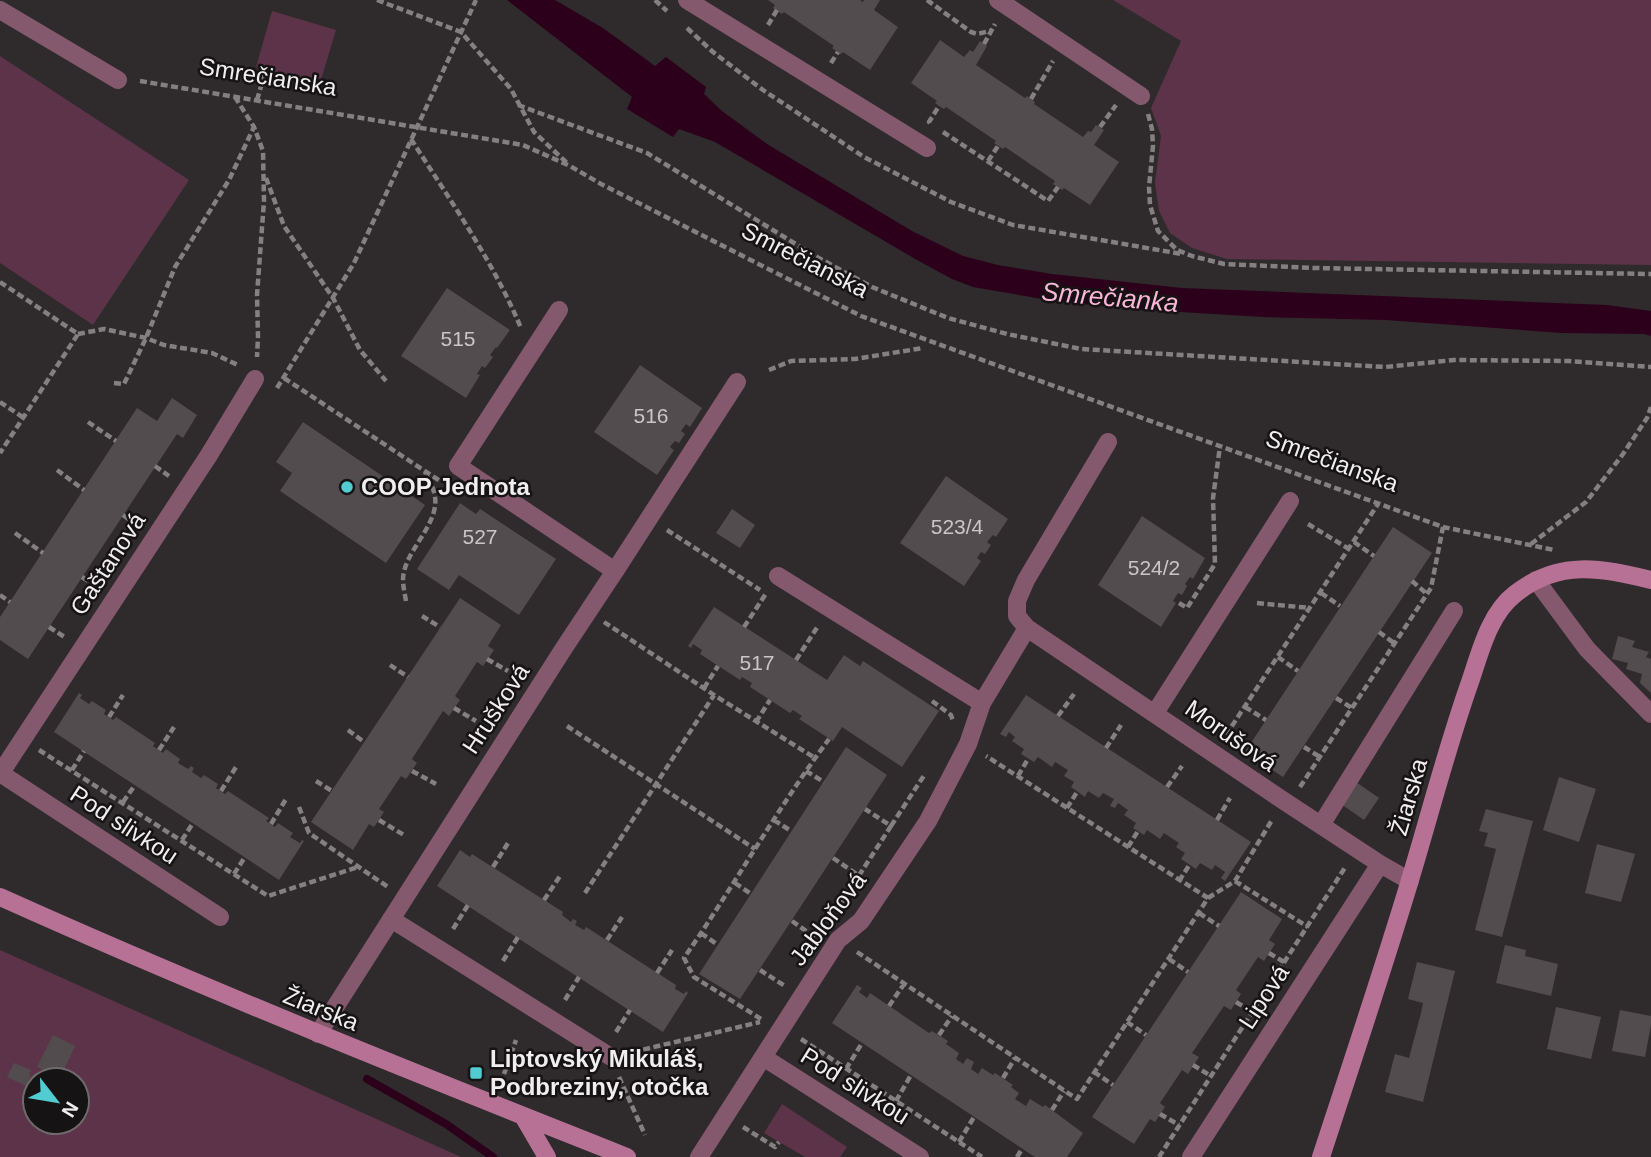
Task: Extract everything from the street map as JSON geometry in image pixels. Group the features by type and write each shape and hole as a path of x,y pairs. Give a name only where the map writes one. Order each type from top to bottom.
{"street":[{"path":"687,0 927,149"},
{"path":"998,0 1141,96"},
{"path":"0,10 118,80"},
{"path":"559,310 458,466 615,570"},
{"name":"Gaštanová","path":"0,774 256,379"},
{"name":"Hrušková","path":"318,1034 737,382"},
{"path":"1027,628 1017,616 1017,601 1026,580 1108,442"},
{"path":"1155,713 1290,501"},
{"name":"Žiarska","path":"1321,1157 1409,881 1458,716 1485,638 1499,612 1513,595 1536,580 1572,569 1613,571 1651,580"},
{"path":"778,576 982,703"},
{"path":"1536,580 1587,649 1651,714"},
{"path":"1321,825 1454,611"},
{"name":"Jabloňová","path":"699,1157 838,940 861,921 928,821 968,744 982,703 1027,628"},
{"name":"Morušová","path":"1027,628 1286,803 1409,881"},
{"name":"Pod slivkou","path":"0,774 220,918"},
{"name":"Lipová","path":"1191,1157 1380,864"},
{"name":"Žiarska","path":"0,897 117,950 318,1034 627,1157"},
{"path":"391,919 611,1057"},
{"name":"Pod slivkou","path":"763,1057 920,1157"},
{"path":"523,1116 547,1157"}],"path":[{"path":"377,0 461,32 511,89 534,132 570,166"},
{"path":"277,388 354,264 476,0"},
{"path":"927,0 971,32 977,34 991,30"},
{"path":"763,32 778,10"},
{"path":"1031,99 1053,61"},
{"path":"257,100 266,69"},
{"name":"Smrečianska","path":"118,80 133,79 523,145 570,166 861,316 1443,527 1565,552 1595,569"},
{"path":"1141,96 1152,129 1150,205 1158,232 1177,250 1192,256 1224,264 1315,268 1651,274"},
{"path":"235,97 254,127 263,151 264,201 257,295 256,379"},
{"path":"1100,127 1118,103"},
{"path":"518,105 647,153 817,257 872,287 948,318 1007,334 1081,349 1385,368 1454,360 1569,360 1651,368"},
{"path":"939,106 929,122 1048,201 1058,187"},
{"path":"114,383 124,384 175,267 229,180 254,127"},
{"path":"411,138 480,247 522,331"},
{"path":"988,161 998,146"},
{"path":"263,172 284,226 333,298 360,350 386,381"},
{"path":"0,282 78,334 104,329 146,338 164,345 212,353 241,366 256,379"},
{"path":"0,453 78,334"},
{"path":"769,370 791,361 855,359 923,348"},
{"path":"284,378 316,399"},
{"path":"0,402 24,418"},
{"path":"1530,545 1586,502 1623,454 1647,418 1651,407"},
{"path":"88,422 116,441"},
{"path":"1179,603 1187,608 1196,589 1215,564 1213,498 1220,446"},
{"path":"57,470 85,489"},
{"path":"406,601 402,583 405,567 429,524 435,505 435,493 425,471"},
{"path":"1214,754 1378,504"},
{"path":"1308,524 1349,549"},
{"path":"838,940 1077,1099 1208,898 1235,881 1431,588 1443,527"},
{"path":"15,533 43,552"},
{"path":"1354,542 1374,556"},
{"path":"744,627 778,576"},
{"path":"1412,581 1427,594"},
{"path":"1321,593 1340,606"},
{"path":"0,595 10,602"},
{"path":"1257,603 1310,608"},
{"path":"796,660 830,608"},
{"path":"588,612 815,758"},
{"path":"422,616 440,627"},
{"path":"1379,632 1395,643"},
{"path":"1278,657 1298,671"},
{"path":"487,659 508,671"},
{"path":"390,665 408,677"},
{"path":"704,688 718,666"},
{"path":"1058,716 1074,694"},
{"path":"109,717 123,695"},
{"path":"585,893 714,695"},
{"path":"1336,698 1352,708"},
{"path":"756,722 770,700"},
{"path":"933,702 951,715 953,730"},
{"path":"1245,707 1266,720"},
{"path":"454,708 476,722"},
{"path":"1106,748 1121,725"},
{"path":"567,726 755,849"},
{"path":"159,750 174,727"},
{"path":"348,730 364,741"},
{"path":"23,739 268,896 359,867"},
{"path":"645,1135 611,1057 763,1021 694,977 684,958 829,739"},
{"path":"968,744 1208,898"},
{"path":"1304,747 1320,757"},
{"path":"72,770 84,751"},
{"path":"1017,776 1028,759"},
{"path":"1167,787 1182,766"},
{"path":"220,791 236,767"},
{"path":"412,771 436,784"},
{"path":"806,771 824,782"},
{"path":"834,913 926,772"},
{"path":"316,781 332,791"},
{"path":"123,803 135,785"},
{"path":"1068,808 1077,792"},
{"path":"1217,820 1230,798"},
{"path":"271,824 286,799"},
{"path":"299,807 309,834 405,899"},
{"path":"865,809 891,826"},
{"path":"379,820 404,835"},
{"path":"774,820 791,831"},
{"path":"182,840 193,823"},
{"path":"1128,847 1138,831"},
{"path":"493,867 508,843"},
{"path":"1158,1157 1357,849"},
{"path":"234,874 245,857"},
{"path":"833,858 858,875"},
{"path":"1179,881 1189,864"},
{"path":"544,900 560,876"},
{"path":"1235,881 1329,941"},
{"path":"734,883 751,894"},
{"path":"453,929 468,905"},
{"path":"1199,913 1219,926"},
{"path":"607,940 622,917"},
{"path":"792,921 817,939"},
{"path":"443,923 463,935"},
{"path":"811,948 823,930"},
{"path":"701,933 718,945"},
{"path":"503,961 518,937"},
{"path":"657,973 672,950"},
{"path":"1269,953 1284,962"},
{"path":"493,954 513,967"},
{"path":"1169,959 1188,972"},
{"path":"760,970 786,986 792,977"},
{"path":"565,1000 579,977"},
{"path":"889,1006 904,984"},
{"path":"554,993 575,1006"},
{"path":"1236,1002 1252,1012"},
{"path":"616,1032 630,1010"},
{"path":"939,1035 952,1016"},
{"path":"1127,1022 1146,1035"},
{"path":"605,1026 625,1038"},
{"path":"782,1027 982,1157"},
{"path":"504,1074 516,1040"},
{"path":"846,1069 862,1043"},
{"path":"634,1044 643,1050"},
{"path":"1003,1078 1014,1058"},
{"path":"1193,1066 1211,1076"},
{"path":"1094,1072 1113,1085"},
{"path":"896,1101 911,1075"},
{"path":"1052,1110 1064,1091"},
{"path":"1160,1114 1179,1125"},
{"path":"725,1115 775,1147 779,1142"},
{"path":"959,1142 974,1117"},
{"path":"1017,1157 1022,1149"}],"shaded area":[{"path":"1113,0 1651,0 1651,265 1227,259 1192,248 1170,233 1159,211 1155,183 1161,136 1151,108 1181,41"},
{"path":"272,11 336,30 320,83 256,67"},
{"path":"0,56 189,180 93,325 0,263"},
{"path":"0,950 461,1157 0,1157"},
{"path":"782,1104 847,1147 840,1157 805,1157 764,1133"}],"water":[{"name":"Smrečianka","path":"507,0 555,0 603,28 655,66 666,57 706,87 704,94 722,111 767,144 912,231 963,256 1052,274 1182,288 1607,305 1651,311 1651,336 1562,333 1386,320 1263,317 1131,309 1054,301 973,287 917,260 715,142 679,129 673,137 627,109 632,97"}],"building":[{"path":"768,0 880,0 874,10 898,27 870,70 832,48 834,46 784,12 782,14 773,8 775,5"},
{"path":"940,40 964,57 970,50 973,52 980,41 987,46 976,65 1025,98 1027,96 1034,104 1083,137 1096,125 1104,130 1094,145 1119,162 1090,205 1053,184 1055,181 1005,147 1003,149 994,143 996,141 946,107 944,109 939,106 935,103 937,101 911,83"},
{"path":"447,288 510,330 490,355 493,357 485,368 482,366 477,374 480,375 466,398 401,356"},
{"path":"640,365 702,408 690,427 686,424 681,431 685,434 679,443 675,441 672,444 670,447 674,450 657,475 594,432"},
{"path":"172,398 197,415 183,438 177,434 28,659 0,640 0,617 137,408 157,421"},
{"path":"303,422 425,505 386,563 280,491 292,473 276,462"},
{"path":"946,476 1008,519 996,537 993,535 987,542 991,545 985,554 981,552 977,558 981,561 964,586 900,543"},
{"path":"460,503 476,514 480,509 556,559 519,615 459,575 449,590 417,569"},
{"path":"732,509 755,525 740,548 716,533"},
{"path":"1142,516 1205,558 1193,579 1190,577 1185,584 1187,586 1182,595 1178,593 1173,601 1176,603 1161,627 1098,585"},
{"path":"1393,527 1432,553 1283,777 1245,752"},
{"path":"460,598 501,625 488,646 494,650 483,666 477,662 455,696 460,700 449,716 443,711 412,759 417,763 406,779 401,776 379,809 384,812 374,827 369,824 353,850 311,822"},
{"path":"714,607 827,680 844,655 860,666 863,661 939,711 902,767 842,727 833,741 799,719 802,716 793,710 790,713 750,687 752,683 742,677 740,680 700,654 702,650 693,644 691,648 688,646"},
{"path":"1618,636 1635,641 1632,647 1649,652 1646,657 1651,659 1651,693 1640,683 1642,674 1626,669 1628,663 1612,659"},
{"path":"79,693 82,695 80,698 89,704 92,701 106,710 104,714 113,720 116,717 155,743 153,746 163,753 166,749 180,759 178,763 188,769 191,766 194,768 192,772 201,778 204,775 218,784 216,788 225,794 228,791 269,818 266,821 275,827 278,823 293,833 290,837 300,843 304,841 279,880 54,732"},
{"path":"1026,695 1251,842 1225,881 1221,878 1225,872 1215,865 1212,870 1200,863 1196,869 1181,859 1185,853 1176,847 1179,843 1164,833 1160,839 1147,830 1144,835 1133,828 1136,823 1124,815 1128,810 1118,803 1115,808 1110,806 1114,799 1103,793 1099,798 1088,791 1085,797 1071,787 1074,782 1064,776 1068,770 1055,762 1052,767 1038,757 1034,762 1021,754 1024,749 1012,741 1015,737 1009,732 1006,737 1000,734"},
{"path":"846,747 887,775 740,999 699,974"},
{"path":"1559,777 1596,789 1579,842 1543,830"},
{"path":"1356,782 1379,798 1364,820 1341,804"},
{"path":"1486,809 1533,821 1502,937 1475,930 1496,849 1484,846 1488,833 1479,831"},
{"path":"1597,844 1635,854 1621,902 1585,893"},
{"path":"460,850 470,857 472,854 563,912 562,915 571,922 573,919 577,921 575,925 584,930 586,927 676,985 675,989 684,994 686,991 688,993 663,1032 437,886"},
{"path":"1241,892 1282,919 1269,940 1275,944 1264,961 1258,957 1236,990 1241,994 1231,1010 1224,1006 1192,1053 1199,1057 1188,1074 1182,1070 1160,1103 1165,1107 1155,1122 1150,1119 1134,1144 1092,1117"},
{"path":"1505,945 1526,950 1525,956 1558,964 1551,996 1496,983"},
{"path":"1417,962 1455,971 1423,1102 1385,1092 1395,1054 1409,1058 1421,1013 1423,1003 1408,999"},
{"path":"857,985 862,988 859,992 867,998 870,993 929,1033 932,1031 948,1041 946,1044 959,1053 956,1059 963,1064 967,1058 974,1062 971,1069 978,1074 982,1068 1013,1085 1011,1087 1019,1093 1015,1099 1026,1106 1030,1099 1043,1107 1045,1105 1083,1133 1067,1157 1035,1157 832,1023"},
{"path":"1556,1007 1601,1017 1591,1059 1547,1049"},
{"path":"1620,1010 1651,1016 1645,1057 1612,1051"},
{"path":"53,1035 75,1046 66,1066 38,1066"},
{"path":"14,1063 21,1066 21,1084 7,1077"}],"waterway":[{"path":"367,1079 446,1124 493,1157"}],"place":[{"name":"COOP Jednota","path":"347,487"},
{"name":"Liptovský Mikuláš, Podbreziny, otočka","path":"476,1073"}]}
